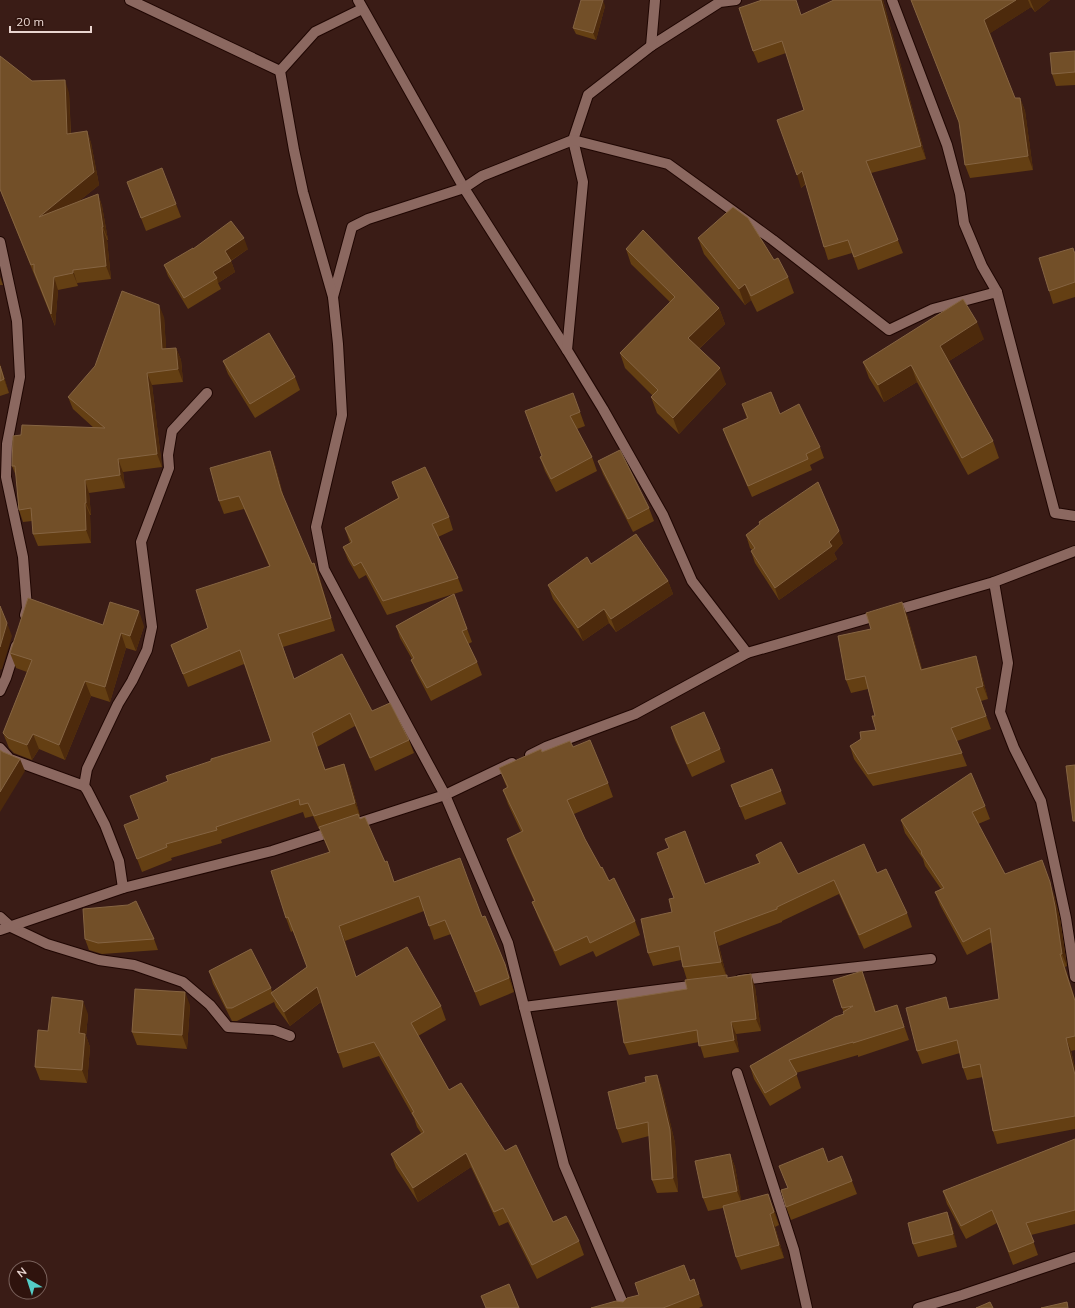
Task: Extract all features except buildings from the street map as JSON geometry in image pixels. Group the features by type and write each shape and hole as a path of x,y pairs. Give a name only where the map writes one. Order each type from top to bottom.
{"street":[{"path":"130,0 280,71"},
{"path":"651,46 655,0"},
{"path":"567,350 583,182 573,140 588,95 651,46 720,2 736,0"},
{"path":"892,0 947,145 960,194 964,223 982,266 997,292 1055,513 1075,516"},
{"path":"280,71 315,32 360,4 464,188 567,350 663,515 692,581 748,653"},
{"path":"280,71 303,192 332,297 338,344 342,415 316,527 324,568 445,795 508,943 564,1165 625,1308"},
{"path":"332,297 352,227 368,219 464,188 482,176 573,140 668,164 773,240 889,330 933,309 997,292"},
{"path":"0,242 17,321 20,377 7,444 6,477 22,557 26,608 22,622"},
{"path":"84,786 87,769 118,704 132,681 147,650 152,627 142,542 169,468 168,456 172,430 207,393"},
{"path":"0,930 123,888 272,851 445,795 546,747 635,714 748,653 994,582 1075,551"},
{"path":"994,582 1008,663 1000,712 1014,748 1041,801 1066,918 1075,977"},
{"path":"0,691 6,678 18,636"},
{"path":"0,748 10,760 84,786 94,801 119,861 123,888"},
{"path":"0,917 11,927 47,944 99,960 134,965 183,982 210,1005 228,1027 274,1030 290,1036"},
{"path":"733,981 931,959"},
{"path":"524,1007 710,984"},
{"path":"737,1073 794,1250 808,1308"},
{"path":"918,1308 962,1295 1075,1257"}]}
